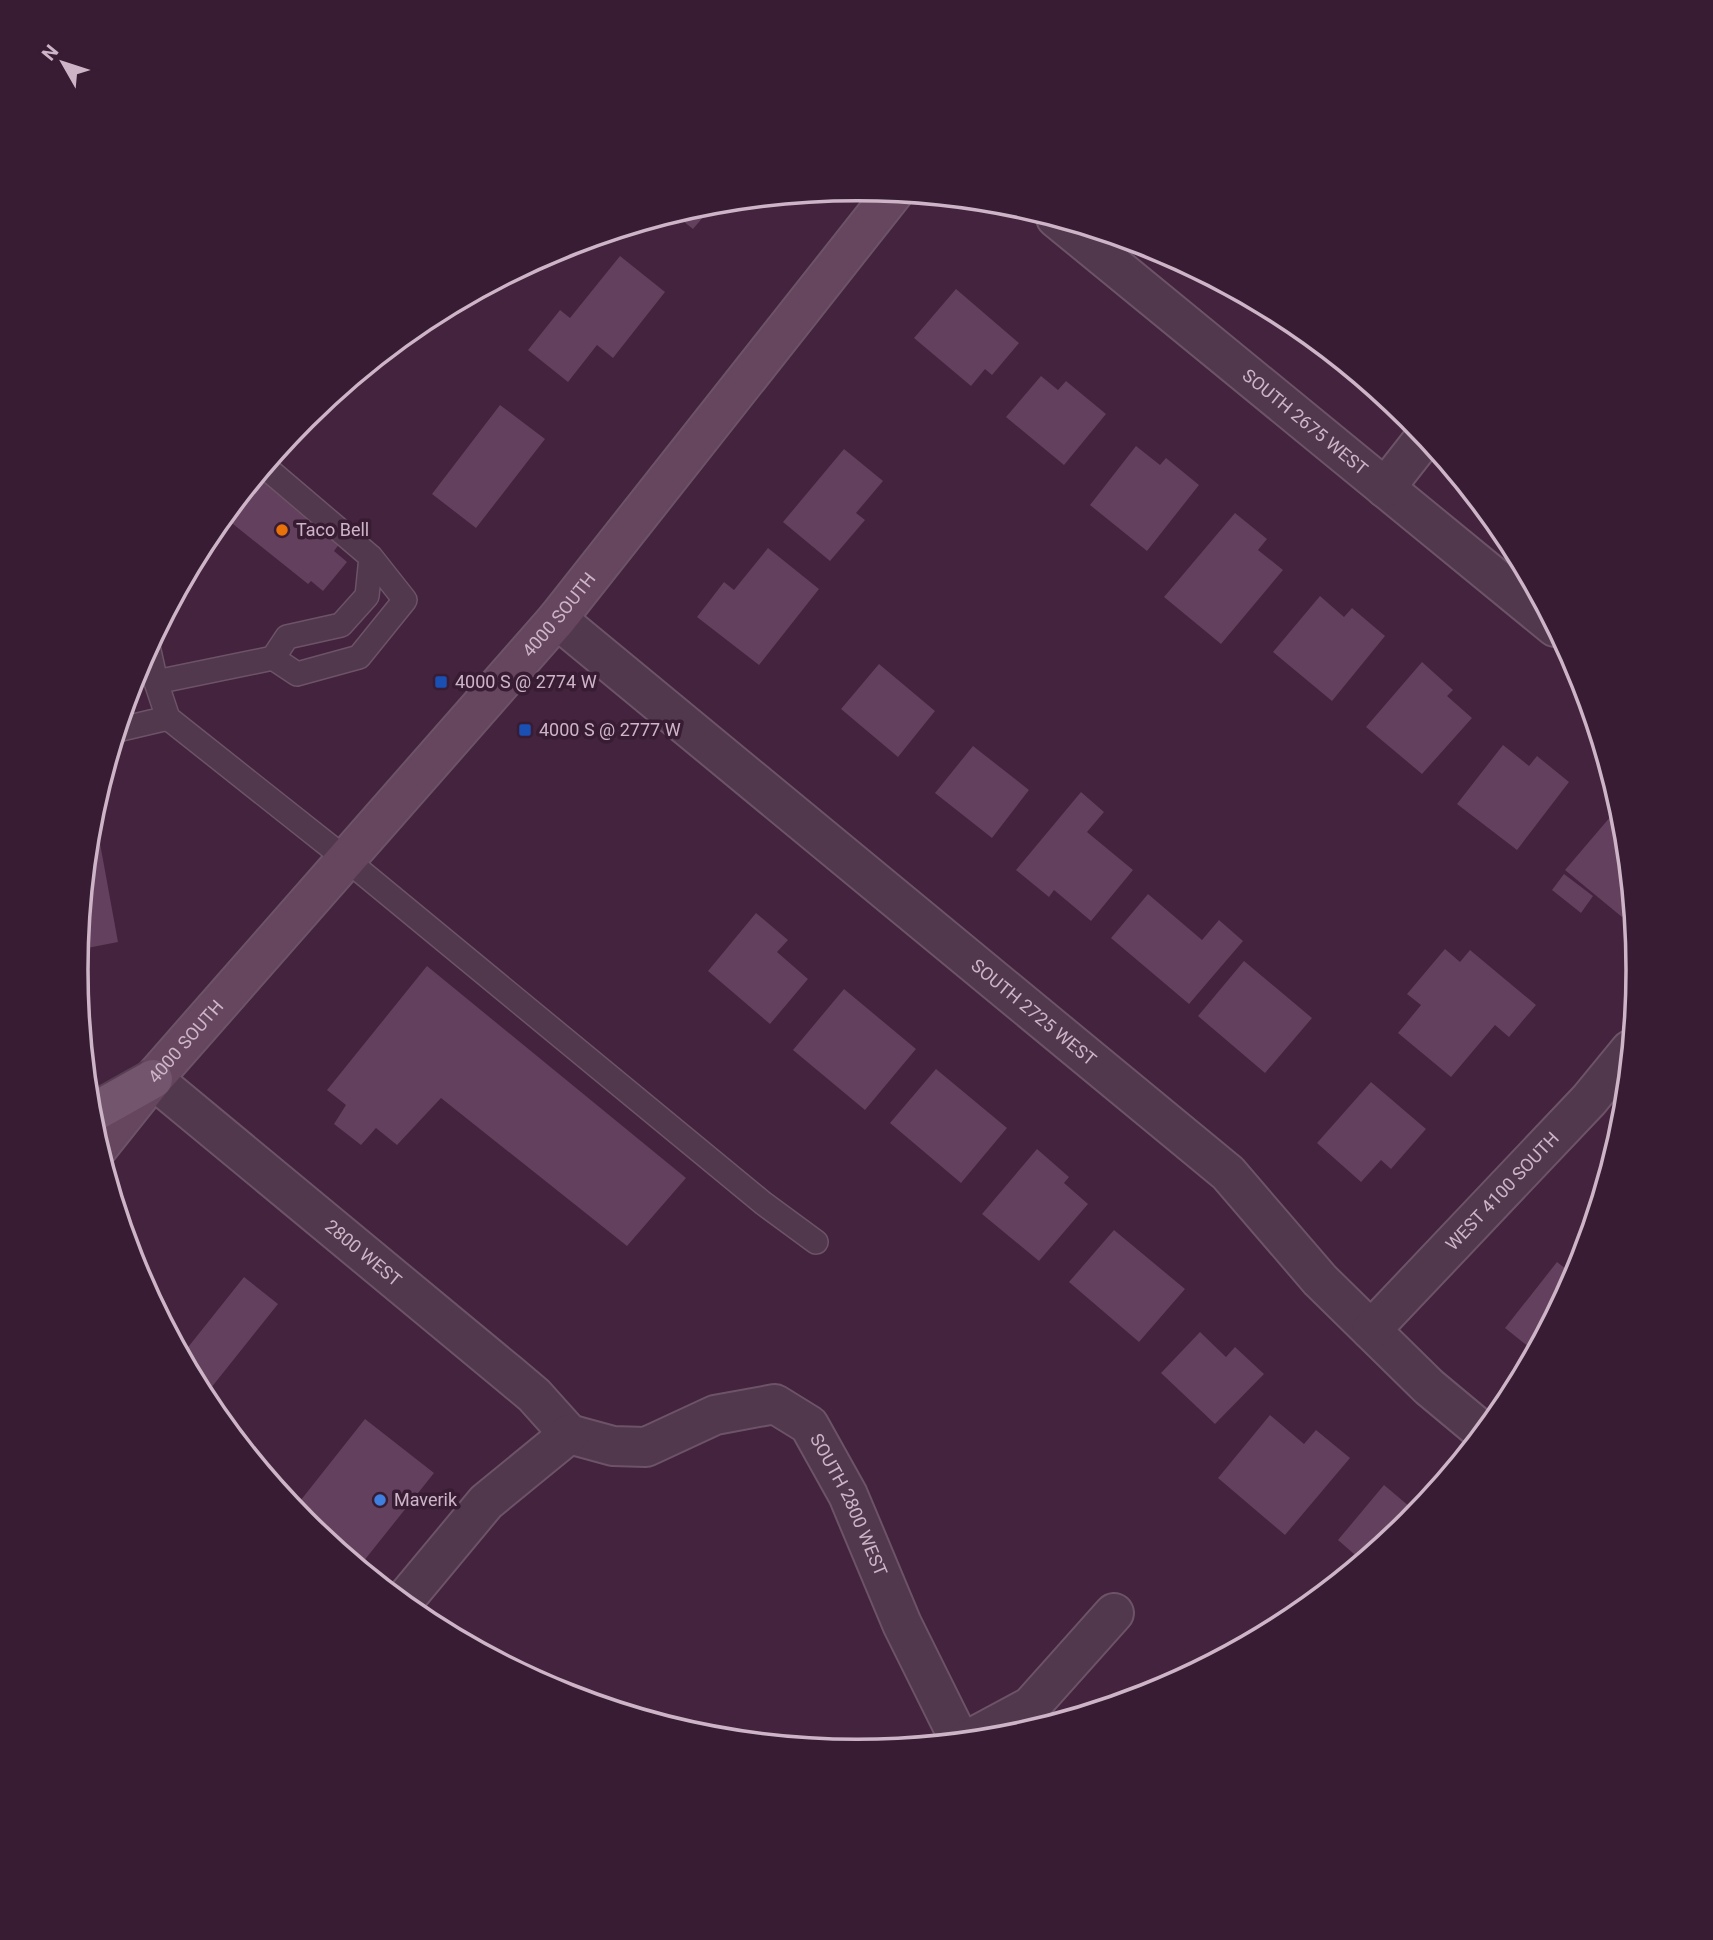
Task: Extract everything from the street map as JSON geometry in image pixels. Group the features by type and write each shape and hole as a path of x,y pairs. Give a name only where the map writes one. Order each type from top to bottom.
{"main road":[{"path":"100,1109 153,1079"}],"street":[{"name":"4000 SOUTH","path":"106,1138 153,1079 557,619 886,202"},
{"name":"SOUTH 2675 WEST","path":"1074,233 1536,611"},
{"path":"1385,488 1418,445"},
{"name":"SOUTH 2725 WEST","path":"557,619 1228,1173 1320,1280 1429,1387 1476,1426"},
{"name":"WEST 4100 SOUTH","path":"1371,1330 1589,1100 1620,1062"},
{"name":"2800 WEST","path":"153,1079 534,1395 569,1434"},
{"name":"SOUTH 2800 WEST","path":"569,1434 613,1446 646,1447 715,1415 775,1404 809,1424 848,1495 902,1625 956,1732"},
{"path":"409,1595 486,1502 569,1434"},
{"path":"994,1726 1031,1706 1114,1613"}],"lane":[{"path":"271,472 371,556 405,600 359,657 297,674 273,658"},
{"path":"156,682 273,658 287,637 341,625 367,596 371,556"},
{"path":"152,663 168,718 347,860 763,1203 816,1242"},
{"path":"127,728 168,718"}],"building":[{"path":"704,217 693,229 683,221"},
{"path":"620,256 665,292 613,358 597,345 568,382 528,350 560,310 570,318"},
{"path":"956,289 1019,343 992,375 985,369 971,386 914,338"},
{"path":"1041,376 1058,390 1066,381 1106,414 1064,465 1006,417"},
{"path":"500,405 545,439 476,528 432,494"},
{"path":"1136,446 1160,465 1166,458 1199,485 1147,551 1090,505"},
{"path":"844,449 883,481 856,513 865,520 830,561 783,522"},
{"name":"Taco Bell","path":"263,481 340,543 334,551 347,562 323,591 311,581 308,584 231,523"},
{"path":"1235,513 1267,539 1258,550 1283,570 1221,644 1164,597"},
{"path":"768,548 819,589 759,665 697,617 724,582 734,590"},
{"path":"1320,596 1344,617 1352,608 1385,636 1332,701 1273,652"},
{"path":"1422,662 1453,690 1447,696 1472,718 1422,774 1366,727"},
{"path":"879,664 935,711 898,757 841,709"},
{"path":"1503,745 1529,766 1537,756 1569,782 1517,850 1457,804"},
{"path":"973,746 1029,790 992,838 935,793"},
{"path":"1081,792 1104,812 1087,832 1133,870 1091,921 1054,890 1049,897 1016,870"},
{"path":"1610,817 1624,915 1622,917 1565,870"},
{"path":"99,838 118,942 88,948 89,920"},
{"path":"1564,874 1593,896 1581,913 1552,890"},
{"path":"1148,894 1202,940 1219,920 1243,941 1189,1004 1111,938"},
{"path":"756,913 788,940 777,952 808,979 770,1024 708,971"},
{"path":"1445,949 1460,962 1470,950 1536,1005 1509,1037 1495,1025 1451,1077 1398,1033 1421,1005 1407,994"},
{"path":"1244,961 1312,1018 1265,1073 1198,1016"},
{"path":"427,966 686,1178 627,1246 441,1098 397,1145 376,1128 361,1145 334,1124 346,1105 327,1090"},
{"path":"844,989 916,1049 865,1110 793,1050"},
{"path":"936,1069 1007,1128 961,1183 890,1123"},
{"path":"1371,1082 1426,1129 1391,1169 1381,1160 1361,1182 1317,1143"},
{"path":"1037,1149 1069,1177 1064,1183 1088,1204 1039,1261 982,1214"},
{"path":"1114,1230 1185,1289 1139,1342 1069,1282"},
{"path":"1557,1262 1565,1268 1527,1346 1505,1328"},
{"path":"244,1277 278,1304 211,1388 188,1348"},
{"path":"1200,1332 1226,1357 1235,1347 1264,1374 1215,1424 1161,1373"},
{"path":"1270,1415 1304,1444 1316,1430 1350,1458 1285,1535 1218,1478"},
{"path":"365,1419 434,1473 364,1560 300,1501"},
{"path":"1384,1485 1408,1505 1355,1555 1338,1540"}],"place":[{"name":"Taco Bell","path":"282,530"},
{"name":"4000 S @ 2774 W","path":"441,682"},
{"name":"4000 S @ 2777 W","path":"525,730"},
{"name":"Maverik","path":"380,1500"}]}
